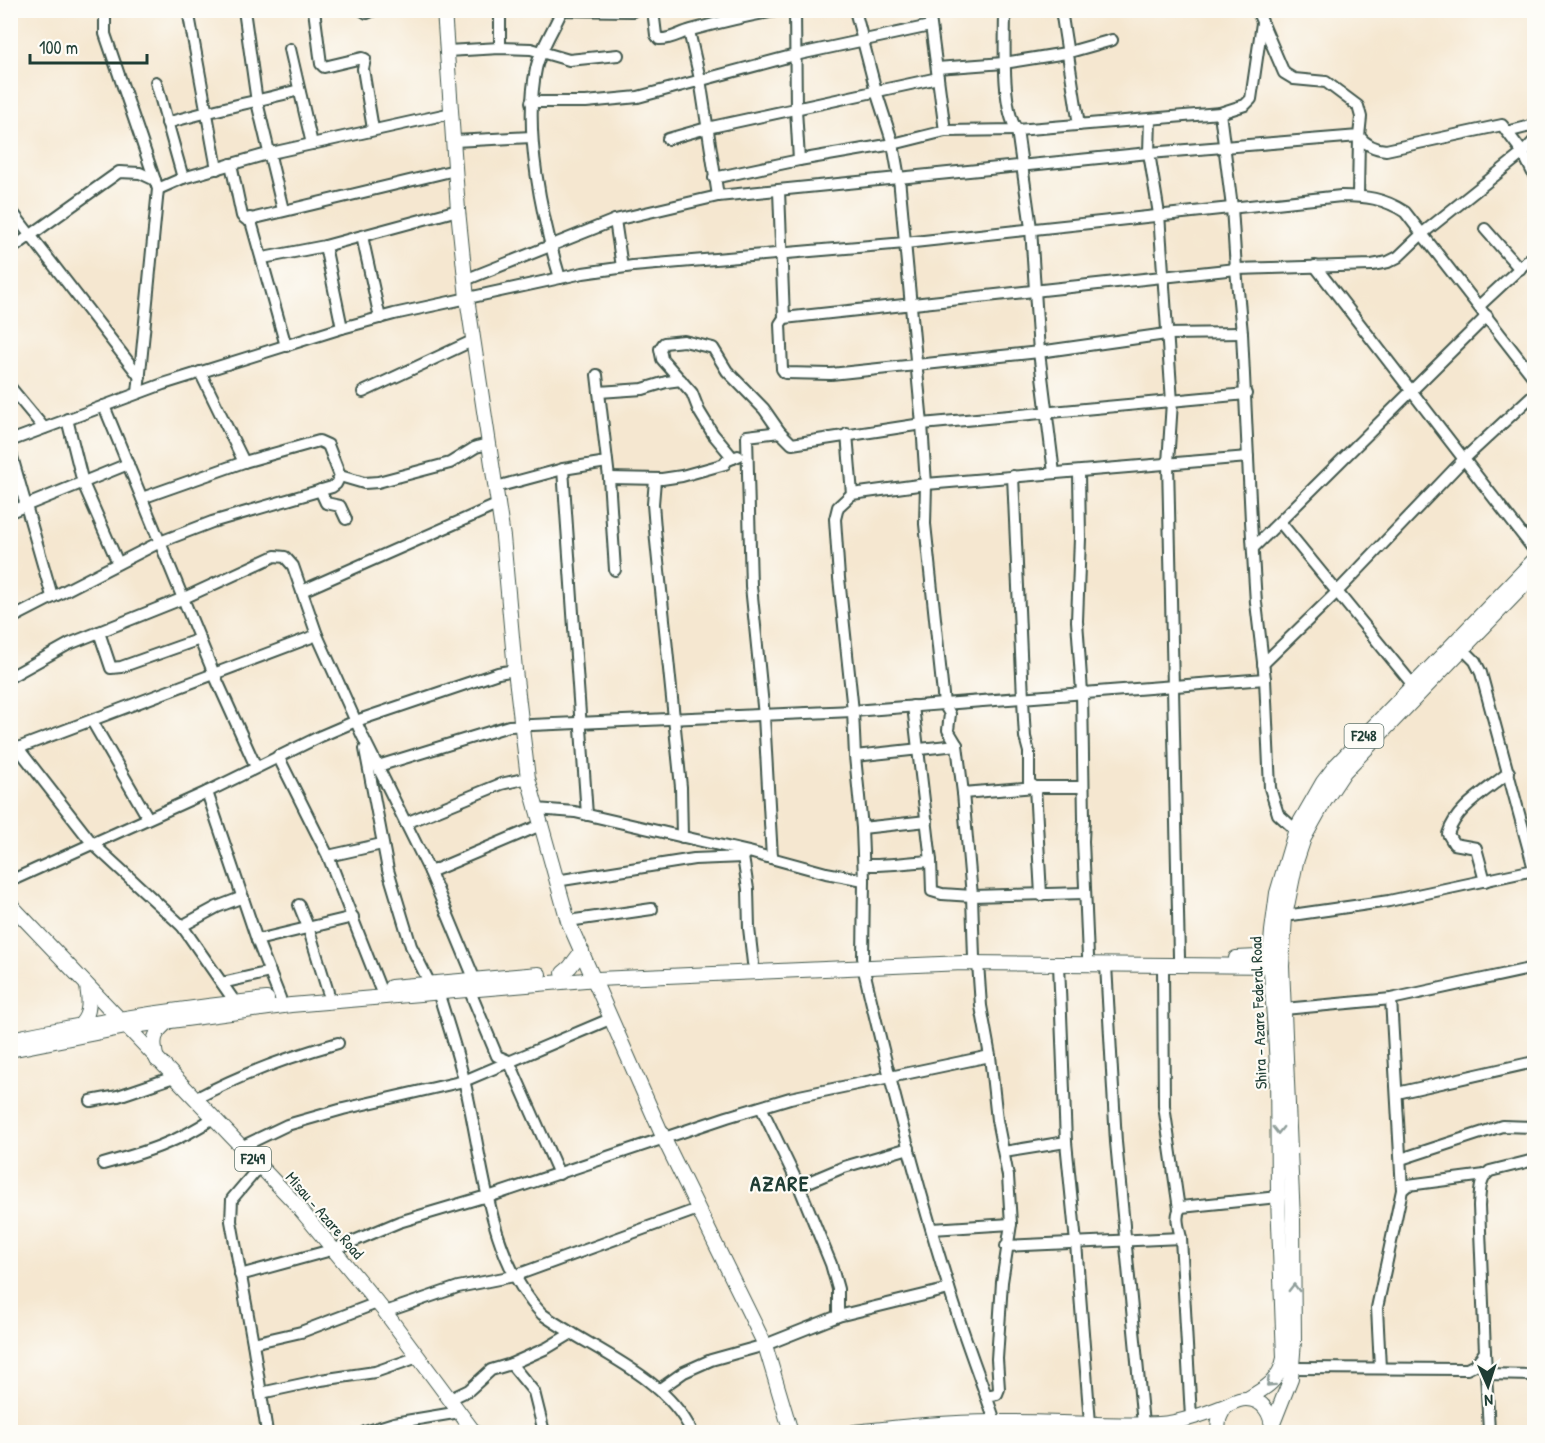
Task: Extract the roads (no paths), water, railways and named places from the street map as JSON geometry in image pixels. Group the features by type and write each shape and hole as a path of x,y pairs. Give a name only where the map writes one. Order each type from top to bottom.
{"main road":[{"path":"444,10 465,280 472,341 503,537 528,778 568,921 664,1139 765,1345 791,1432"},
{"name":"Shira - Azare Federal Road","path":"1272,1430 1293,1368 1287,1255 1284,1010 1272,931 1277,893 1323,782 1336,765 1534,560"},
{"name":"Shira - Azare Federal Road","path":"998,1429 1090,1423 1162,1424 1226,1406 1236,1400 1247,1399 1269,1386 1282,1369 1287,1255 1278,1197 1277,1065 1272,990 1300,834 1344,772 1534,575"},
{"name":"Misau - Azare Road","path":"10,904 295,1203 381,1307 474,1432"},
{"path":"1244,962 1272,931"},
{"path":"563,973 570,968 582,951"},
{"path":"10,1039 81,1024 169,1021 434,987 753,963 1179,957 1244,962 1264,976 1272,990"},
{"path":"976,961 1106,965 1276,961"},
{"path":"471,984 563,973 592,975 863,962"},
{"path":"81,1024 85,1020 89,1006 87,986"},
{"path":"10,1050 122,1023 235,1002 380,988 434,987"},
{"path":"157,1059 154,1036 169,1021"},
{"path":"1247,1399 1265,1408 1271,1416 1272,1430"},
{"path":"1219,1432 1220,1414 1226,1406"},
{"path":"854,1432 921,1424 998,1429 1009,1432"},
{"path":"980,1432 998,1429"}],"street":[{"path":"105,10 105,34 157,184 138,393"},
{"path":"188,10 217,169"},
{"path":"244,10 257,102 284,210"},
{"path":"314,10 321,64 324,67 365,59 363,69 374,129"},
{"path":"362,10 367,13 374,10"},
{"path":"500,10 500,48"},
{"path":"554,10 633,11"},
{"path":"653,10 656,36 659,39 741,17 780,10"},
{"path":"795,10 799,160"},
{"path":"855,10 876,91 893,144 899,178 922,424 926,524 944,704 950,714 948,730 957,745 981,1006 990,1056 997,1120 1008,1176 1011,1224 1002,1282 997,1359 999,1389 996,1394 986,1396"},
{"path":"929,10 945,131"},
{"path":"1005,10 1004,63 1012,123 1017,130 1031,228 1040,352 1054,473"},
{"path":"1061,10 1079,125"},
{"path":"1257,10 1284,72 1294,79 1326,82 1358,106 1361,117 1358,196"},
{"path":"560,278 550,245 532,137 531,102 536,68 562,11"},
{"path":"714,178 799,160 893,144 945,131 1017,130 1220,113 1245,105 1251,99 1262,23"},
{"path":"531,102 586,102 638,97 700,79 930,26"},
{"path":"689,31 700,79 718,196"},
{"path":"668,139 707,128 876,91 937,73 1066,53 1112,40"},
{"path":"290,49 312,144"},
{"path":"447,51 531,49 569,60 618,55"},
{"path":"156,82 183,178"},
{"path":"167,123 207,111 257,102 299,90"},
{"path":"10,250 119,172 140,173 157,184 271,153 452,113"},
{"path":"1220,113 1232,207 1242,333 1253,548 1265,679 1272,798 1278,814 1300,834"},
{"path":"1150,119 1149,153 1159,214 1172,402 1168,463 1179,957"},
{"path":"1359,136 1376,149 1386,150 1502,125 1534,175"},
{"path":"1507,132 1534,125"},
{"path":"465,280 615,220 718,196 1149,153 1359,136"},
{"path":"454,141 532,137"},
{"path":"784,318 1236,269 1372,265 1388,262 1398,257 1423,233 1534,141"},
{"path":"231,164 244,219 455,170"},
{"path":"779,191 784,318 780,324 782,369 785,373 831,374 1040,352 1166,334 1242,333"},
{"path":"10,441 138,393 342,328 560,278 622,267 905,243 1159,214 1358,196 1378,198 1405,212 1534,378"},
{"path":"10,209 140,377"},
{"path":"263,258 326,246 458,210"},
{"path":"250,218 286,346"},
{"path":"615,220 622,267"},
{"path":"1485,229 1520,269"},
{"path":"362,236 380,318"},
{"path":"326,246 342,328"},
{"path":"1479,306 1534,255"},
{"path":"1315,266 1534,550"},
{"path":"1253,548 1487,316"},
{"path":"363,393 472,341"},
{"path":"733,458 713,434 699,411 692,393 662,359 660,349 664,343 684,341 712,348 727,370 792,444 922,424 1245,394"},
{"path":"200,372 244,462"},
{"path":"597,375 609,478 615,570"},
{"path":"599,392 643,389 681,380"},
{"path":"10,387 44,428"},
{"path":"1263,664 1337,592 1465,458 1534,394"},
{"path":"104,406 214,674 256,767"},
{"path":"68,419 83,483 118,563"},
{"path":"772,858 764,716 751,586 747,436 780,432"},
{"path":"847,434 852,494"},
{"path":"142,498 244,462 319,441 328,445 340,476"},
{"path":"340,476 364,483 378,482 450,463 476,447 488,444"},
{"path":"10,450 52,597"},
{"path":"609,478 655,480 682,476 725,464 733,458 747,456"},
{"path":"998,1429 949,1289 890,1076 863,962 862,828 835,519 838,507 852,494 926,484 1248,457"},
{"path":"496,487 563,469 607,462"},
{"path":"10,512 128,464"},
{"path":"563,469 587,815"},
{"path":"1079,472 1080,538 1077,621 1082,692 1088,957"},
{"path":"10,619 160,542 223,519 332,487 340,476"},
{"path":"1013,476 1025,737 1029,752 1029,783 1035,787"},
{"path":"655,480 653,504 655,532 681,788 682,837"},
{"path":"320,490 326,503 340,506 346,519"},
{"path":"302,591 498,504"},
{"path":"1280,522 1413,685"},
{"path":"10,677 69,644 184,598 275,556 285,557 293,566 317,635 362,735 430,872 497,1056 509,1061 559,1174"},
{"path":"99,632 111,668 121,667 200,639"},
{"path":"235,1002 182,926 92,843 14,750 317,635"},
{"path":"1285,916 1389,901 1534,870 1479,666 1463,649"},
{"path":"10,881 207,792 278,756 356,721 498,673 515,670"},
{"path":"378,766 509,726 853,711 1265,679"},
{"path":"913,706 927,821 932,891 972,896 1085,893"},
{"path":"92,721 148,818"},
{"path":"362,735 388,870 411,946 434,987 464,1081 488,1197 514,1276 530,1301 542,1314 660,1389 679,1409 692,1432"},
{"path":"855,756 957,745"},
{"path":"278,756 328,856 380,988"},
{"path":"1485,881 1476,848 1454,844 1448,834 1458,814 1509,772"},
{"path":"406,824 501,784 528,778"},
{"path":"963,793 1035,787 1083,787"},
{"path":"1035,787 1041,894"},
{"path":"207,792 257,940 280,998"},
{"path":"536,808 587,815 746,854 772,858 826,873 864,880"},
{"path":"862,828 927,821"},
{"path":"430,872 540,825"},
{"path":"328,856 382,844"},
{"path":"556,880 694,859 746,854"},
{"path":"746,854 753,963"},
{"path":"864,865 889,863 899,865 931,861"},
{"path":"182,926 217,907 243,897"},
{"path":"299,905 328,992"},
{"path":"568,921 652,909"},
{"path":"257,940 352,917"},
{"path":"1059,964 1066,1142 1090,1423"},
{"path":"1106,965 1116,1142 1143,1424"},
{"path":"1163,965 1164,1106 1179,1209 1177,1215 1181,1238 1191,1417"},
{"path":"1284,1010 1391,999 1534,968"},
{"path":"222,983 270,972"},
{"path":"1380,1368 1377,1308 1401,1190 1391,999"},
{"path":"241,1147 287,1125 343,1108 464,1081 610,1019"},
{"path":"195,1099 260,1067 338,1043"},
{"path":"240,1275 335,1249 399,1222 480,1197 488,1197 790,1098 990,1056"},
{"path":"1397,1093 1534,1062"},
{"path":"91,1101 118,1096 174,1077"},
{"path":"760,1107 799,1186 831,1264 838,1289 838,1316"},
{"path":"103,1164 171,1143 213,1118"},
{"path":"1401,1159 1502,1126 1534,1127"},
{"path":"1004,1152 1066,1142"},
{"path":"799,1186 844,1167 909,1148"},
{"path":"1401,1190 1408,1185 1485,1174 1499,1168 1534,1160"},
{"path":"260,1166 232,1199 231,1221 267,1432"},
{"path":"1485,1174 1481,1184 1479,1206 1489,1432"},
{"path":"1179,1209 1278,1197"},
{"path":"253,1343 301,1332 381,1307 458,1287 514,1276 698,1209"},
{"path":"932,1228 1011,1224"},
{"path":"1006,1246 1181,1238"},
{"path":"660,1389 684,1372 711,1360 765,1345 838,1316 949,1289"},
{"path":"450,1399 469,1390 491,1370 511,1364 555,1344 572,1333"},
{"path":"1293,1368 1467,1369 1475,1365 1485,1352"},
{"path":"261,1393 321,1380 375,1372 418,1357"},
{"path":"511,1364 534,1392 544,1432"},
{"path":"1486,1374 1534,1375"},
{"path":"365,1432 394,1424 460,1412"}],"district":[{"name":"AZARE","path":"780,1183"}]}
